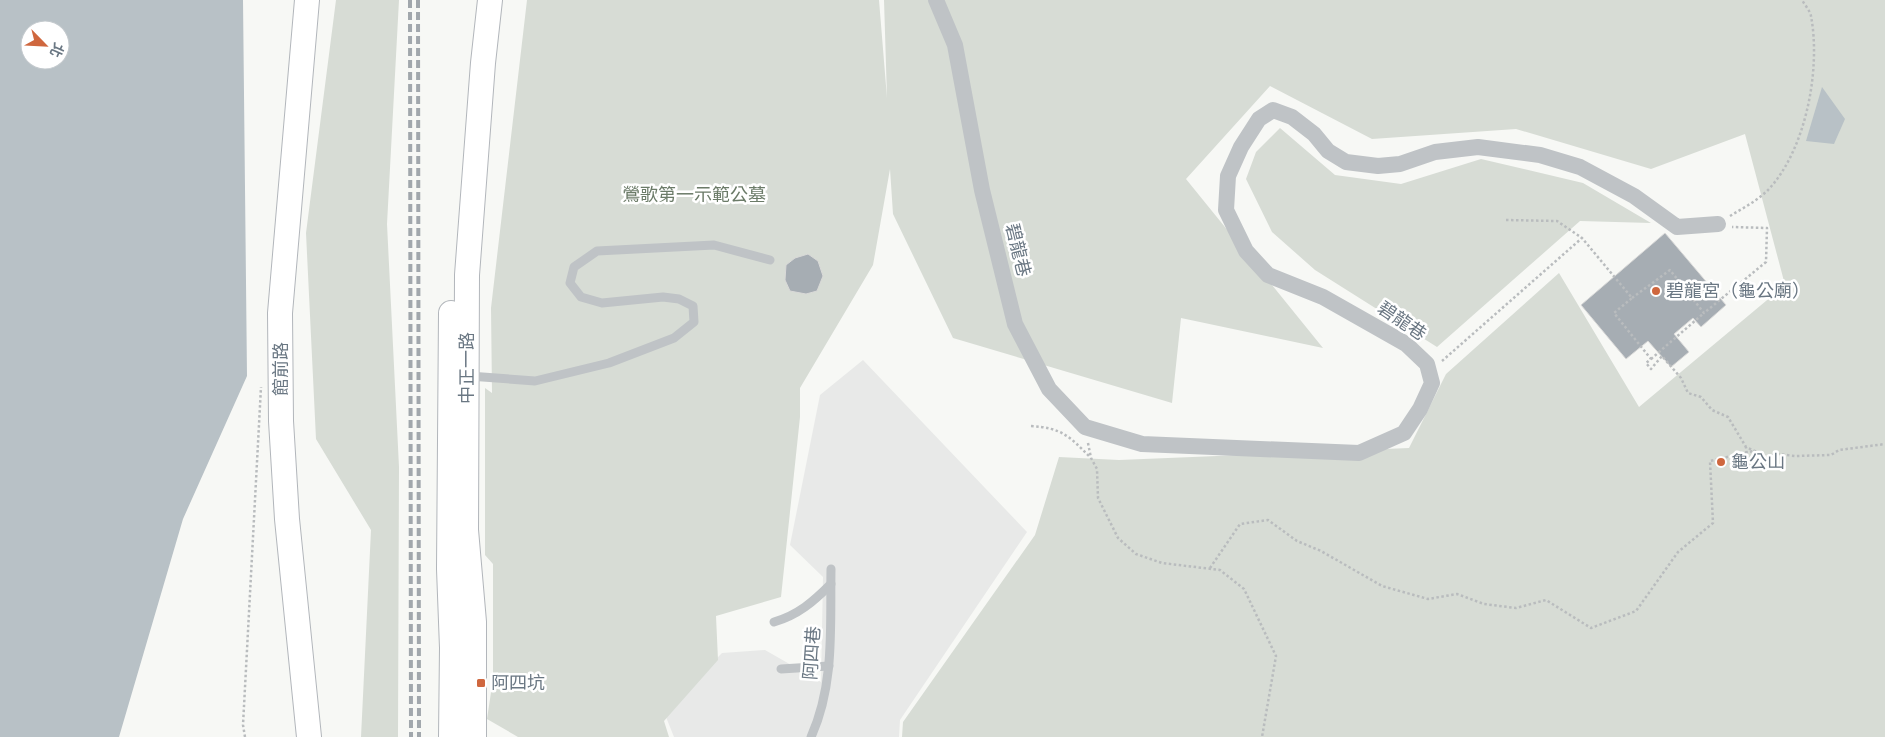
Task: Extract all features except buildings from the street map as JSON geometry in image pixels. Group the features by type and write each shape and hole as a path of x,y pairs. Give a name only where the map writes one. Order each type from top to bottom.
{"main road":[{"name":"館前路","path":"307,0 280,313 281,421 287,519 309,737"},
{"name":"中正一路","path":"474,0 468,54 452,271 466,530 474,622 474,737"},
{"name":"中正一路","path":"451,737 452,648 449,570 459,376 482,63 490,0"}],"street":[{"name":"碧龍巷","path":"936,0 955,45 982,190 1015,324 1049,388 1085,427"},
{"name":"碧龍巷","path":"1429,371 1427,364 1406,344 1323,297 1268,274 1246,251 1226,210 1228,176 1241,147 1258,119 1273,110 1292,117 1314,134 1328,151 1346,162 1378,166 1400,164 1435,152 1478,147 1540,155 1580,167 1634,196 1677,227 1718,224"},
{"path":"1085,427 1142,444 1359,453 1404,433 1420,409 1432,383 1429,371"}],"lane":[{"path":"459,376 535,381 609,363 674,338 694,322 693,306 679,299 663,297 602,303 581,296 570,283 574,267 596,251 714,245 770,260"},
{"name":"阿四巷","path":"811,737 819,718 829,666 831,569"},
{"path":"774,622 791,617 807,607 831,584"},
{"path":"781,669 829,666"}],"path":[{"path":"1718,224 1754,202 1769,189 1793,151 1802,127 1815,73 1811,15 1802,0"},
{"path":"1506,220 1557,221 1582,238 1632,298"},
{"path":"1718,224 1767,228 1766,262 1646,363 1651,369 1662,356 1681,378 1688,393 1701,397 1712,410 1728,417 1746,447 1747,457 1731,460"},
{"path":"1429,371 1582,238"},
{"path":"1651,359 1614,313 1670,270 1704,313"},
{"path":"1032,426 1054,428 1069,436 1091,458 1097,469 1098,498 1118,538 1136,554 1162,563 1220,570 1244,589 1276,656 1262,737"},
{"path":"1085,427 1091,458"},
{"path":"1746,447 1766,456 1777,454 1795,456 1831,455 1839,450 1885,444"},
{"path":"1210,568 1240,524 1268,520 1297,541 1321,551 1382,586 1428,600 1457,594 1484,604 1516,608 1546,600 1591,628 1636,611 1678,552 1713,523 1710,461 1753,451"}],"shaded area":[{"path":"0,0 243,0 247,376 183,519 119,737 0,737"},
{"path":"1822,87 1845,119 1834,144 1806,141"},
{"path":"863,360 1027,532 900,720 899,737 674,737 664,712 722,653 765,650 821,682 823,577 790,545 820,395"}],"green space":[{"path":"336,0 399,0 387,224 399,467 398,737 361,737 371,530 316,439 306,233"},
{"name":"鶯歌第一示範公墓","path":"527,0 879,0 887,98 884,0 1885,0 1885,737 902,737 903,722 1035,535 1059,457 1119,460 1409,448 1446,374 1559,273 1639,407 1785,285 1745,134 1651,169 1516,129 1372,139 1270,86 1186,179 1323,348 1181,318 1172,403 953,338 893,214 890,169 873,265 800,388 800,417 781,597 716,616 718,660 664,721 669,737 518,737 487,719 493,679 493,564 485,555 485,388 492,393 491,308"},
{"path":"1280,128 1335,175 1401,184 1481,159 1583,183 1651,223 1580,221 1437,347 1315,270 1272,232 1246,179 1256,152"}],"railway":[{"path":"410,0 411,737"},
{"path":"418,0 419,737"}],"place":[{"name":"碧龍宮（龜公廟）","path":"1656,291"},
{"name":"龜公山","path":"1721,462"},
{"name":"阿四坑","path":"481,683"}]}
